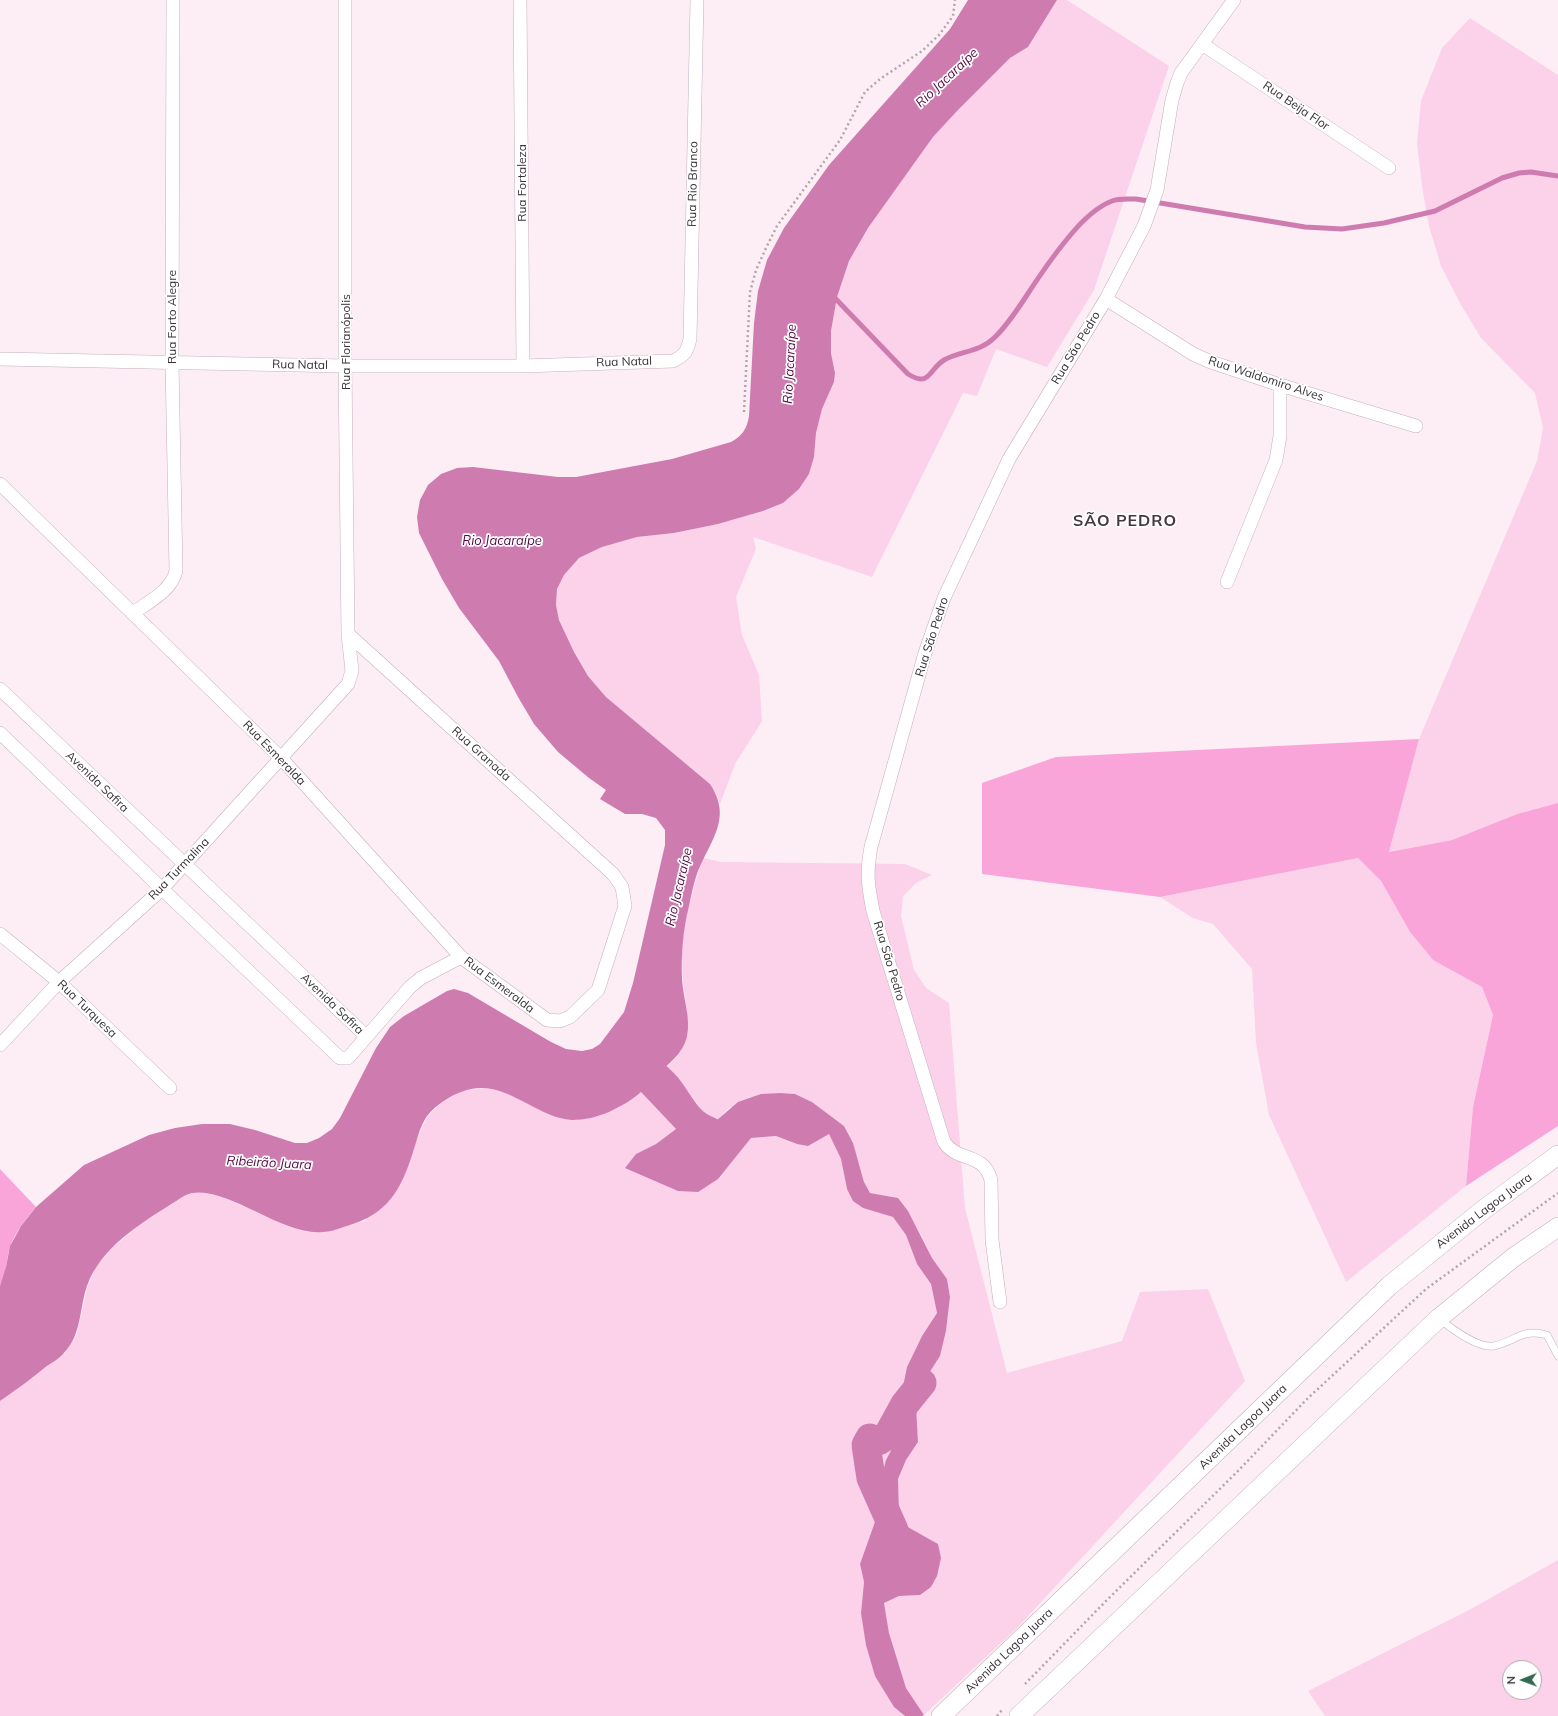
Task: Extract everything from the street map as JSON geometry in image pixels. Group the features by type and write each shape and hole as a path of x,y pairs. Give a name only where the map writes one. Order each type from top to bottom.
{"main road":[{"name":"Avenida Lagoa Juara","path":"941,1716 1389,1286 1483,1210 1558,1155"},
{"path":"1013,1710 1439,1318 1514,1257 1558,1227"}],"street":[{"name":"Rua Forto Alegre","path":"133,613 168,588 174,580 176,571 172,363 173,0"},
{"name":"Rua Florianópolis","path":"345,0 348,634 352,671 348,684"},
{"name":"Rua Fortaleza","path":"520,0 523,366"},
{"name":"Rua Rio Branco","path":"673,361 682,357 688,349 690,339 697,0"},
{"name":"Rua São Pedro","path":"1000,1302 992,1240 991,1180 989,1171 983,1164 952,1151 944,1142 873,911 868,885 867,869 873,840 925,653 944,598 1009,459 1106,299 1152,206 1157,190 1176,83 1234,0"},
{"name":"Rua Beija Flor","path":"1202,44 1389,168"},
{"name":"Rua Waldomiro Alves","path":"1106,299 1193,354 1228,369 1416,426"},
{"name":"Rua Natal","path":"0,359 346,366 523,366 673,361"},
{"path":"1228,582 1276,460 1280,436 1280,385"},
{"name":"Rua Esmeralda","path":"0,484 281,758 460,957 547,1020"},
{"name":"Rua Granada","path":"348,634 613,874 622,887 625,906 598,990 570,1017 560,1021 547,1020"},
{"name":"Rua Turmalina","path":"0,1045 59,982 162,889 348,684"},
{"name":"Avenida Safira","path":"0,689 366,1036 348,1058 340,1058 0,733"},
{"name":"Rua Turquesa","path":"0,934 59,982 170,1088"},
{"path":"366,1036 410,987 421,978 460,957"}],"lane":[{"path":"1439,1318 1460,1335 1476,1343 1493,1346 1524,1333 1537,1332 1547,1335 1558,1356"}],"path":[{"path":"744,412 750,292 756,270 777,226 840,140 865,92 880,79 928,46 953,16 955,0"},
{"path":"1023,1686 1307,1400 1426,1289 1558,1194"},
{"path":"996,1716 1013,1710"}],"shaded area":[{"path":"1057,0 1067,0 1169,66 1094,290 1047,367 996,349 977,396 963,393 872,577 753,537 756,549 736,597 742,635 759,675 762,721 735,764 720,804 716,793 710,784 606,697 588,676 574,652 559,620 556,605 557,589 564,575 579,558 602,547 637,537 674,533 718,524 763,511 783,503 799,489 809,474 814,457 816,433 822,409 834,382 835,373 831,353 831,331 837,297 849,261 868,228 933,137 1010,58 1028,47"},
{"path":"1470,18 1558,75 1558,803 1517,814 1452,840 1389,852 1419,739 1537,461 1543,428 1535,393 1481,338 1460,303 1441,266 1429,226 1422,186 1417,143 1421,101 1442,48"},
{"path":"1419,739 1389,852 1452,840 1517,814 1558,803 1558,1126 1466,1186 1473,1107 1493,1015 1482,987 1433,960 1410,932 1381,881 1358,858 1160,897 982,874 982,783 1056,757"},
{"path":"703,858 721,862 905,864 932,875 916,883 903,896 901,916 914,970 926,988 949,1003 965,1208 1007,1373 1122,1341 1140,1292 1208,1289 1245,1381 1018,1627 924,1715 906,1688 889,1633 884,1603 899,1596 920,1595 931,1583 939,1567 939,1553 937,1544 906,1526 899,1512 898,1479 906,1460 918,1442 916,1405 924,1381 940,1356 946,1331 950,1297 947,1279 932,1258 921,1235 898,1198 870,1193 864,1182 860,1166 844,1126 812,1102 795,1094 781,1093 729,1108 717,1120 703,1123 683,1108 656,1077 679,1054 685,1042 687,1033 687,1016 683,977 683,936 687,913"},
{"path":"1358,858 1381,881 1410,932 1433,960 1482,987 1493,1015 1473,1107 1466,1186 1346,1282 1269,1115 1256,1043 1252,969 1213,924 1193,918 1160,897"},
{"path":"486,1088 509,1094 547,1112 569,1119 594,1117 630,1101 641,1092 676,1129 656,1144 636,1154 735,1156 751,1138 776,1136 797,1144 829,1134 841,1159 847,1189 863,1208 893,1217 906,1235 917,1264 931,1284 937,1313 922,1336 907,1367 901,1396 896,1441 886,1460 878,1489 876,1519 860,1564 864,1582 861,1613 894,1707 905,1716 0,1716 0,1401 64,1354 77,1334 87,1288 96,1266 112,1248 140,1224 184,1196 196,1192 221,1196 287,1226 306,1232 323,1232 365,1221 418,1137 427,1117 443,1101 463,1091"},
{"path":"0,1169 36,1207 21,1226 12,1241 4,1277 0,1286"},
{"path":"1558,1560 1558,1716 1325,1716 1308,1691 1469,1610"}],"water":[{"name":"Rio Jacaraípe","path":"968,0 1057,0 1028,47 1010,58 933,137 868,228 849,261 837,297 831,331 831,353 835,373 834,382 822,409 816,433 814,457 809,474 799,489 783,503 763,511 718,524 674,533 637,537 602,547 579,558 564,575 557,589 556,605 559,620 574,652 588,676 606,697 710,784 717,797 720,809 716,831 695,880 684,933 682,979 688,1022 687,1036 682,1049 656,1077 671,1097 689,1114 703,1123 717,1120 738,1102 761,1094 795,1094 812,1102 844,1126 853,1143 864,1182 870,1193 898,1198 908,1211 932,1258 947,1279 950,1297 946,1331 940,1356 924,1381 916,1405 918,1442 906,1460 898,1479 899,1512 906,1526 938,1544 941,1558 937,1576 931,1587 920,1595 899,1596 884,1603 889,1633 906,1688 924,1715 905,1716 894,1707 875,1676 866,1645 861,1613 864,1582 860,1564 876,1519 878,1489 886,1460 896,1441 901,1396 907,1367 922,1336 937,1313 931,1284 917,1264 906,1235 893,1217 863,1208 853,1201 847,1189 841,1159 829,1134 808,1146 797,1144 776,1136 751,1138 718,1179 698,1192 678,1191 625,1168 636,1154 656,1144 676,1129 641,1092 630,1101 609,1112 591,1118 572,1120 558,1118 505,1093 491,1089 476,1088 461,1092 442,1102 427,1116 398,1189 383,1207 373,1215 361,1221 329,1231 306,1231 288,1226 232,1201 214,1195 198,1193 184,1196 148,1219 112,1248 93,1272 84,1295 77,1330 70,1346 58,1358 0,1401 0,1286 6,1267 10,1246 21,1226 36,1207 84,1165 149,1135 175,1128 202,1124 230,1124 255,1130 295,1143 307,1143 319,1138 332,1129 340,1118 376,1048 390,1027 404,1016 447,991 454,989 468,993 551,1042 566,1049 582,1051 592,1049 600,1044 624,1012 633,983 665,845 665,830 656,818 642,814 625,814 600,799 606,790 558,752 534,724 499,661 459,608 442,579 419,533 417,517 420,500 428,485 441,474 457,468 473,467 558,477 576,477 672,459 731,442 738,437 747,425 749,416 754,323 758,291 767,260 784,228 829,165 950,29"}],"waterway":[{"path":"832,295 908,374 915,378 921,379 929,376 944,360 983,346 994,338 1012,318 1042,273 1077,227 1093,212 1105,204 1115,200 1136,199 1305,227 1342,229 1384,223 1435,211 1502,178 1519,173 1531,172 1558,176"},
{"path":"630,1054 667,1087 689,1118 701,1128 709,1131"},
{"path":"894,1530 871,1478 866,1445 870,1438 878,1441 888,1435 905,1404 922,1383"}],"district":[{"name":"SÃO PEDRO","path":"1125,521"}],"water label":[{"name":"Ribeirão Juara","path":"269,1163"}]}
